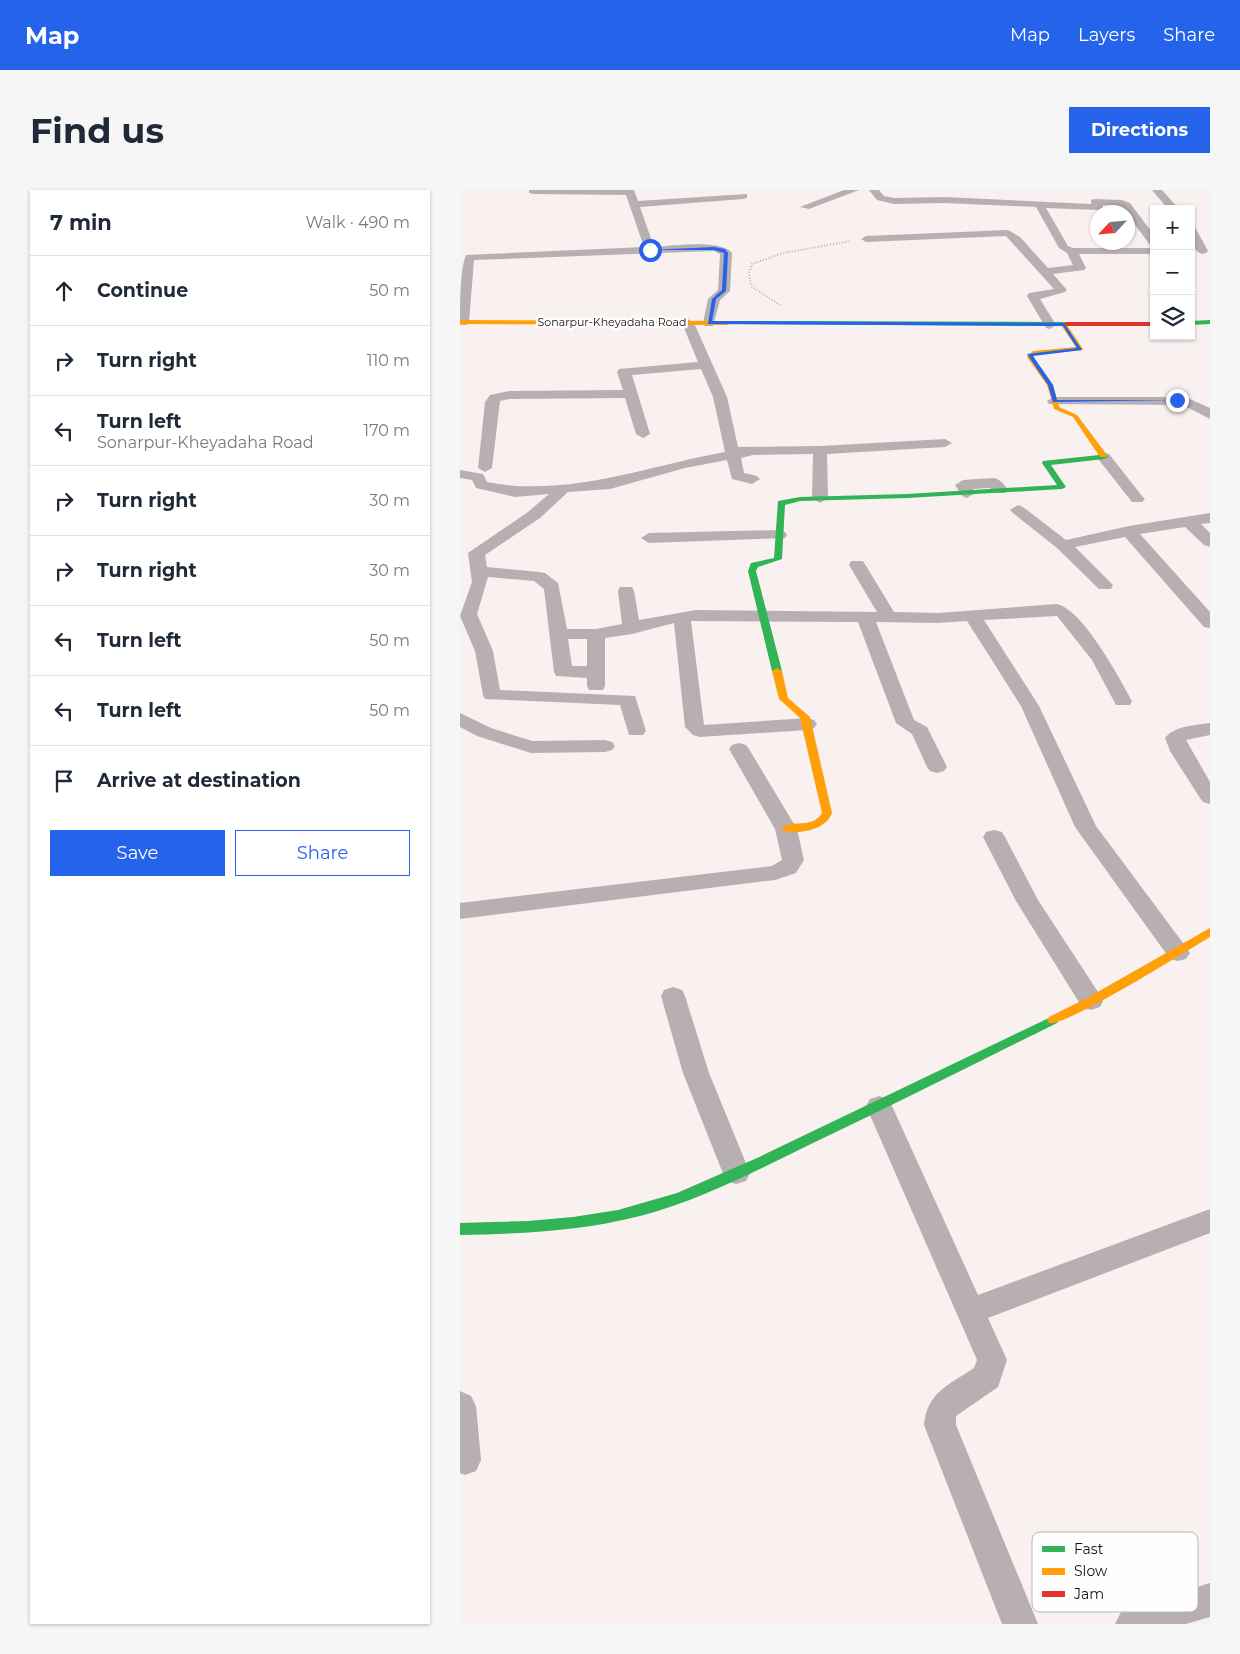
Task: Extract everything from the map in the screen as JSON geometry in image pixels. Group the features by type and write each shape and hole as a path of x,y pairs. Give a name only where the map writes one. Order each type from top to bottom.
{"street":[{"path":"804,207 854,190"},
{"path":"874,190 885,200 894,202 945,200 1039,204 1116,202 1126,205 1150,238"},
{"path":"1157,190 1170,205"},
{"path":"533,192 627,191 631,194 635,204 650,250"},
{"path":"635,204 743,196"},
{"path":"1039,204 1064,248 1072,251 1090,249"},
{"path":"866,239 1008,233 1016,239 1060,290 1055,293 1037,295 1033,299 1050,325"},
{"path":"1195,238 1201,251"},
{"path":"461,322 468,260 465,255 714,248 723,250 726,253 724,291 714,299 709,323"},
{"path":"1135,249 1150,251"},
{"path":"1045,272 1080,268 1072,251"},
{"name":"Sonarpur-Kheyadaha Road","path":"461,322 1150,324"},
{"path":"688,322 724,411 737,476 752,479"},
{"path":"1195,323 1210,322"},
{"path":"1064,325 1080,349 1030,354 1050,385 1058,410 1070,413 1078,420 1137,499"},
{"path":"643,434 624,372 706,365"},
{"path":"485,468 492,402 495,398 509,395 630,394"},
{"path":"1054,401 1185,401 1201,407 1210,415"},
{"path":"460,474 478,477 481,485 514,492 610,484 733,453 945,443"},
{"path":"820,450 820,498"},
{"path":"786,829 815,826 823,822 827,813 807,724 802,712 790,706 784,699 752,568 754,565 778,559 781,503 787,500 820,498 967,493 963,485 994,483 1000,490 1062,487 1046,463 1104,457"},
{"path":"564,488 534,514 476,552 480,577 468,614 484,651 492,695 628,700 636,731"},
{"path":"1018,510 1062,545 1105,585"},
{"path":"1062,545 1130,531 1210,518"},
{"path":"1188,521 1210,542"},
{"path":"1130,531 1210,624"},
{"path":"649,538 779,535"},
{"path":"857,565 889,618"},
{"path":"460,584 480,577 529,570 552,587 563,672 596,672"},
{"path":"626,591 632,629"},
{"path":"559,634 596,634 632,629 682,616 889,618 972,615 1046,609 1063,612 1100,659 1123,701"},
{"path":"972,615 1030,706 1058,762 1086,827 1178,953"},
{"path":"682,616 694,720 696,727 700,731 807,724"},
{"path":"866,617 906,723 920,731 937,767"},
{"path":"596,634 596,698"},
{"path":"460,719 484,732 532,747 605,746"},
{"path":"1210,728 1186,733 1175,738 1180,751 1210,798"},
{"path":"460,911 775,872 788,868 793,860 786,829 739,749"},
{"path":"994,837 1027,901 1090,1001"},
{"path":"460,1229 538,1229 572,1224 675,1200 879,1106 1090,1001 1178,953 1210,932"},
{"path":"673,996 696,1073 736,1173"},
{"path":"879,1106 992,1360 987,1376 953,1398 941,1410 940,1425 1020,1624"},
{"path":"971,1311 1210,1221"},
{"path":"460,1406 465,1460"},
{"path":"1133,1624 1144,1618 1166,1612"}],"path":[{"path":"782,323 781,306 750,286 749,268 751,264 765,258 833,243 866,239"}],"traffic: fast":[{"path":"1195,323 1210,322"},
{"path":"728,323 1066,324"},
{"path":"777,671 752,571 754,565 778,559 781,503 800,499 907,496 1062,487 1046,463 1104,457 1103,455"},
{"path":"460,1229 551,1226 595,1220 640,1210 682,1197 762,1162 1053,1020"}],"traffic: slow":[{"path":"460,322 728,323"},
{"path":"1064,325 1080,349 1033,353 1030,357 1050,385 1056,408 1075,416 1103,455"},
{"path":"777,671 784,699 805,717 827,813 820,822 810,827 786,829"},
{"path":"1053,1020 1091,1001 1210,932"}],"traffic: jam":[{"path":"1066,324 1150,324"}],"route":[{"path":"650,250 714,248 723,250 726,253 724,291 712,303 709,323 1064,325 1080,349 1077,351 1030,354 1030,357 1046,377 1053,392 1054,401 1177,400"}]}
